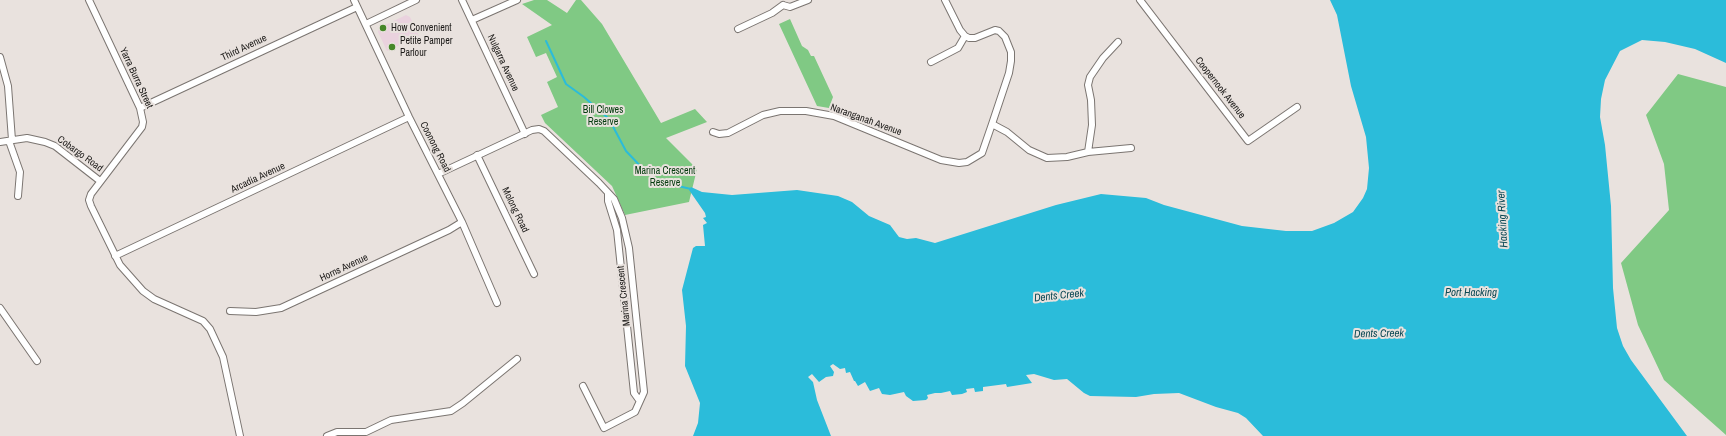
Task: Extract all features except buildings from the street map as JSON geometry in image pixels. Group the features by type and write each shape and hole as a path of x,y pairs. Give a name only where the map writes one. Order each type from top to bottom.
{"street":[{"name":"Yarra Burra Street","path":"90,0 143,116 142,127 100,181 89,200 115,256"},
{"name":"Coonong Road","path":"354,0 409,117 462,222 496,303"},
{"path":"366,24 416,0"},
{"name":"Nulgarra Avenue","path":"462,0 524,134"},
{"path":"472,20 517,0"},
{"path":"738,29 772,13 781,3 790,7 808,0"},
{"path":"931,62 958,48 965,36 960,30 946,0"},
{"name":"Coopernook Avenue","path":"1140,0 1248,141 1297,107"},
{"name":"Third Avenue","path":"140,108 357,7"},
{"name":"Naranganah Avenue","path":"713,132 719,134 728,133 763,115 780,111 806,111 834,116 941,160 960,163 967,162 982,152 1009,73 1011,61 1009,44 1002,34 995,30 975,38 965,36"},
{"path":"1088,152 1092,126 1091,100 1088,85 1090,76 1103,58 1118,42"},
{"path":"0,57 5,70 8,86 10,140 20,172 18,196"},
{"name":"Arcadia Avenue","path":"115,256 409,117"},
{"path":"992,124 1007,132 1029,150 1047,158 1067,157 1088,152 1131,148"},
{"name":"Marina Crescent","path":"438,174 536,129 542,130 599,182 614,199 628,241 644,392 639,400 638,407 633,414 604,428 584,386"},
{"name":"Cobargo Road","path":"0,142 34,139 51,144 100,181"},
{"name":"Molong Road","path":"477,155 534,274"},
{"name":"Marina Crescent","path":"608,193 608,201 617,230 634,393 639,400"},
{"name":"Horns Avenue","path":"230,311 256,312 281,308 449,230 462,222"},
{"path":"115,256 125,272 148,295 198,318 203,321 210,330 223,357 240,436"},
{"path":"0,308 37,361"},
{"path":"327,436 337,432 366,432 391,420 451,411 517,359"}],"shaded area":[{"path":"406,15 410,17 419,36 387,51 378,32 379,28"}],"green space":[{"name":"Bill Clowes Reserve","path":"534,0 547,0 567,13 576,0 581,0 602,24 661,123 695,109 707,122 666,138 697,169 689,202 625,215 612,186 545,123 541,115 558,107 547,82 557,77 546,53 536,57 527,37 552,25 522,4"},
{"path":"790,19 802,46 808,50 811,56 814,56 833,97 829,108 817,106 779,24"},
{"path":"1678,74 1726,87 1726,435 1664,380 1638,325 1621,263 1669,210 1664,164 1646,115"}],"water":[{"name":"Port Hacking","path":"1330,0 1726,0 1726,63 1695,49 1665,42 1642,40 1620,51 1605,80 1601,99 1600,117 1605,145 1611,206 1613,288 1617,328 1623,346 1631,360 1687,436 1263,436 1246,418 1238,413 1216,407 1179,393 1154,394 1136,397 1090,396 1067,379 1054,380 1034,374 1026,375 1032,383 1007,387 1006,384 983,387 983,391 975,392 974,388 966,389 967,392 962,394 952,395 950,391 935,393 927,395 928,398 926,400 913,401 906,396 904,392 890,395 882,394 879,388 870,391 865,382 858,386 850,372 846,373 845,368 840,369 833,364 830,366 834,372 833,376 826,377 819,382 812,374 808,377 813,382 817,400 831,436 693,436 698,423 700,403 685,366 686,326 682,290 693,248 696,246 705,246 703,225 707,223 703,218 706,217 705,213 689,190 691,187 702,192 732,195 797,190 838,196 852,202 869,216 890,225 899,237 907,239 916,238 935,243 1056,205 1101,194 1146,198 1164,205 1242,226 1286,231 1312,231 1334,223 1353,212 1363,198 1367,189 1369,168 1366,137 1351,86 1337,15"}],"waterway":[{"path":"546,41 566,84 584,97 609,119 626,151 646,172"},
{"path":"678,186 691,189"}],"place":[{"name":"How Convenient","path":"383,28"},
{"name":"Petite Pamper Parlour","path":"392,47"}],"park label":[{"name":"Marina Crescent Reserve","path":"665,176"}],"water label":[{"name":"Hacking River","path":"1503,219"},
{"name":"Dents Creek","path":"1059,296"},
{"name":"Dents Creek","path":"1379,334"}]}
